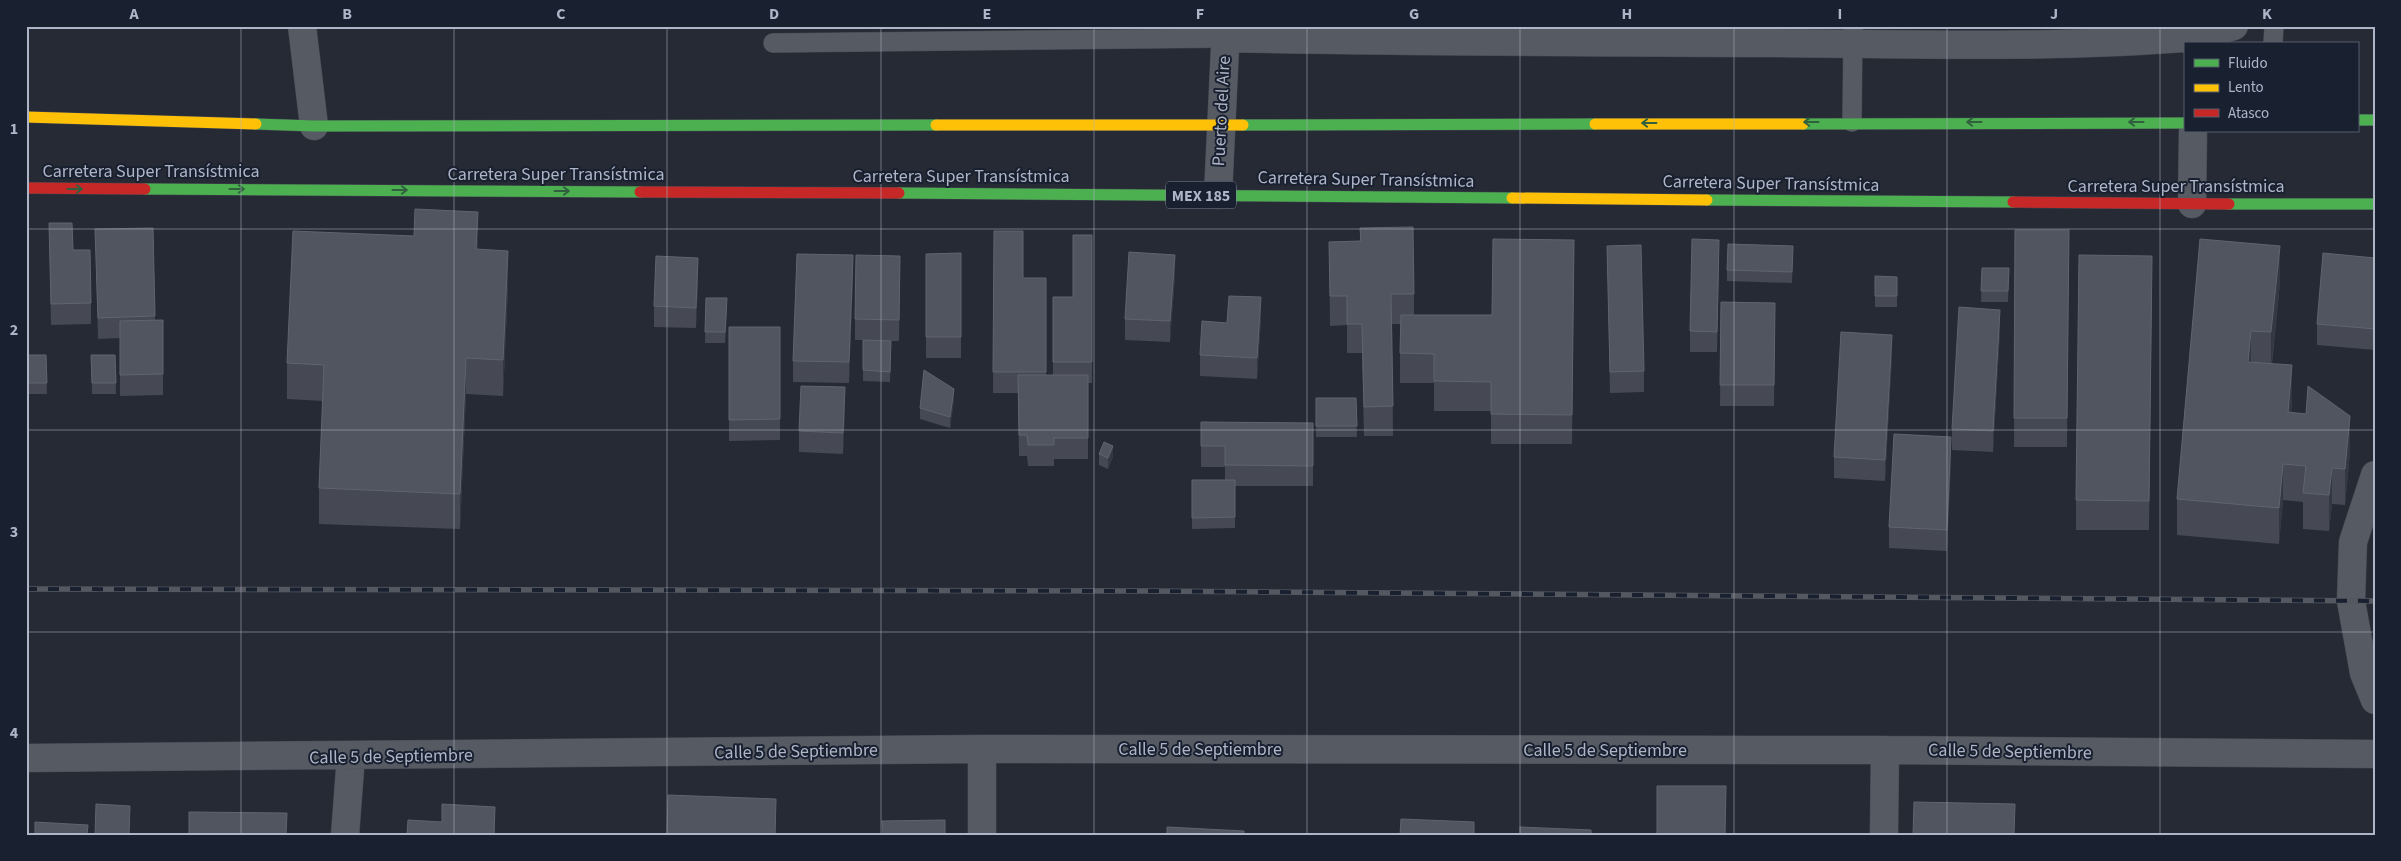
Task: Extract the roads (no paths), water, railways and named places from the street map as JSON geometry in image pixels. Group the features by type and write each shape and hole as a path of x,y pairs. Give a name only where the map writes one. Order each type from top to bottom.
{"main road":[{"path":"26,117 314,126 2184,122"},
{"path":"2358,120 2375,120"},
{"name":"Carretera Super Transístmica","path":"26,188 2375,204"}],"street":[{"path":"302,26 314,126"},
{"path":"1226,32 1401,42 1852,35 2123,43 2195,36 2234,26"},
{"name":"Puerto del Aire","path":"1218,195 1226,32"},
{"path":"2192,204 2193,132"},
{"path":"2375,475 2353,542 2351,601 2364,673 2375,700"},
{"path":"982,749 982,835"},
{"name":"Calle 5 de Septiembre","path":"26,758 982,749 1886,750 2375,754"},
{"path":"1884,835 1886,750"},
{"path":"345,835 351,756"}],"lane":[{"path":"2273,42 2274,26"},
{"path":"773,43 1226,32"},
{"path":"1852,35 1852,122"}],"railway":[{"path":"26,589 1145,591 2375,601"}]}
